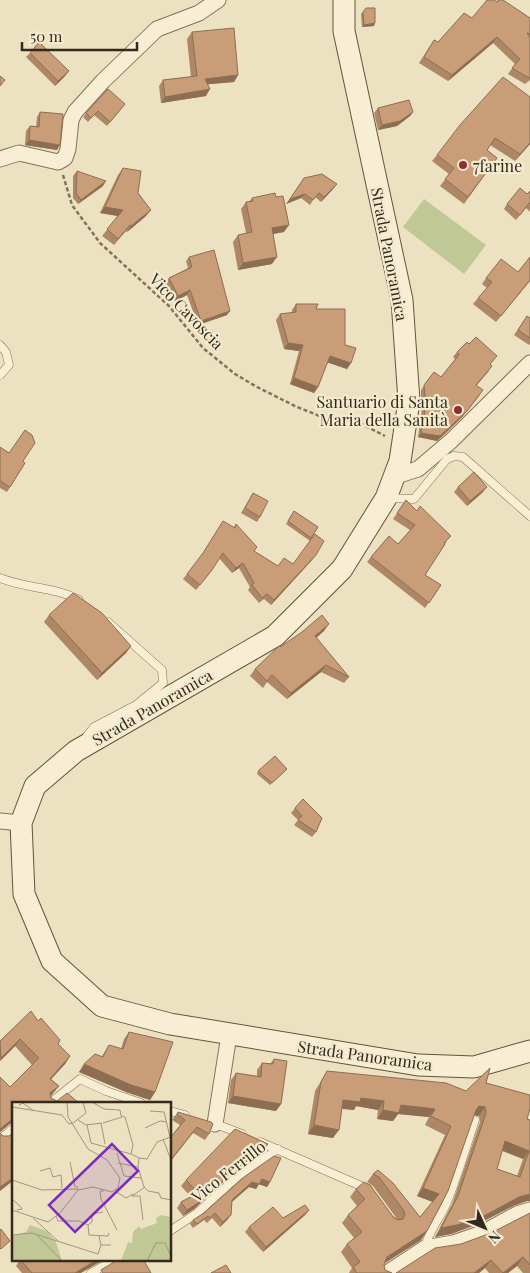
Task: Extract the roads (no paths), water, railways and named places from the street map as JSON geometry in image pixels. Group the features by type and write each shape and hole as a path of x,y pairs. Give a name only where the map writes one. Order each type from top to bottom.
{"main road":[{"name":"Strada Panoramica","path":"344,0 344,31 402,300 409,401 400,461 386,498 342,569 275,636 78,749 35,786 10,822 24,894 52,961 102,1006 170,1024 228,1035 418,1065 474,1068 530,1051"}],"street":[{"path":"0,158 19,153 58,162 65,158 68,149 71,120 75,112 103,81 157,30 199,13 218,0"},
{"path":"394,477 418,469 451,441 530,362"},
{"path":"211,1123 228,1035"},
{"path":"387,1273 425,1248 454,1243 482,1234 517,1214 530,1210"}],"lane":[{"path":"0,345 6,352 9,365 0,375"},
{"path":"386,498 414,499 447,458 454,456 463,457 530,516"},
{"path":"0,578 15,585 63,592 86,605"},
{"path":"78,749 94,728 136,705 163,683 162,670 100,615"},
{"path":"51,1102 80,1079 106,1091 138,1102"},
{"path":"171,1111 198,1119"},
{"path":"425,1248 426,1241 446,1203 475,1120"},
{"path":"211,1123 236,1131 368,1189 374,1196"},
{"path":"0,1139 12,1130"},
{"name":"Vico Ferrillo","path":"171,1231 208,1204 237,1177 278,1149"},
{"path":"91,1273 114,1260"}],"place":[{"name":"7farine","path":"463,165"},
{"name":"Santuario di Santa Maria della Sanità","path":"458,410"}]}
